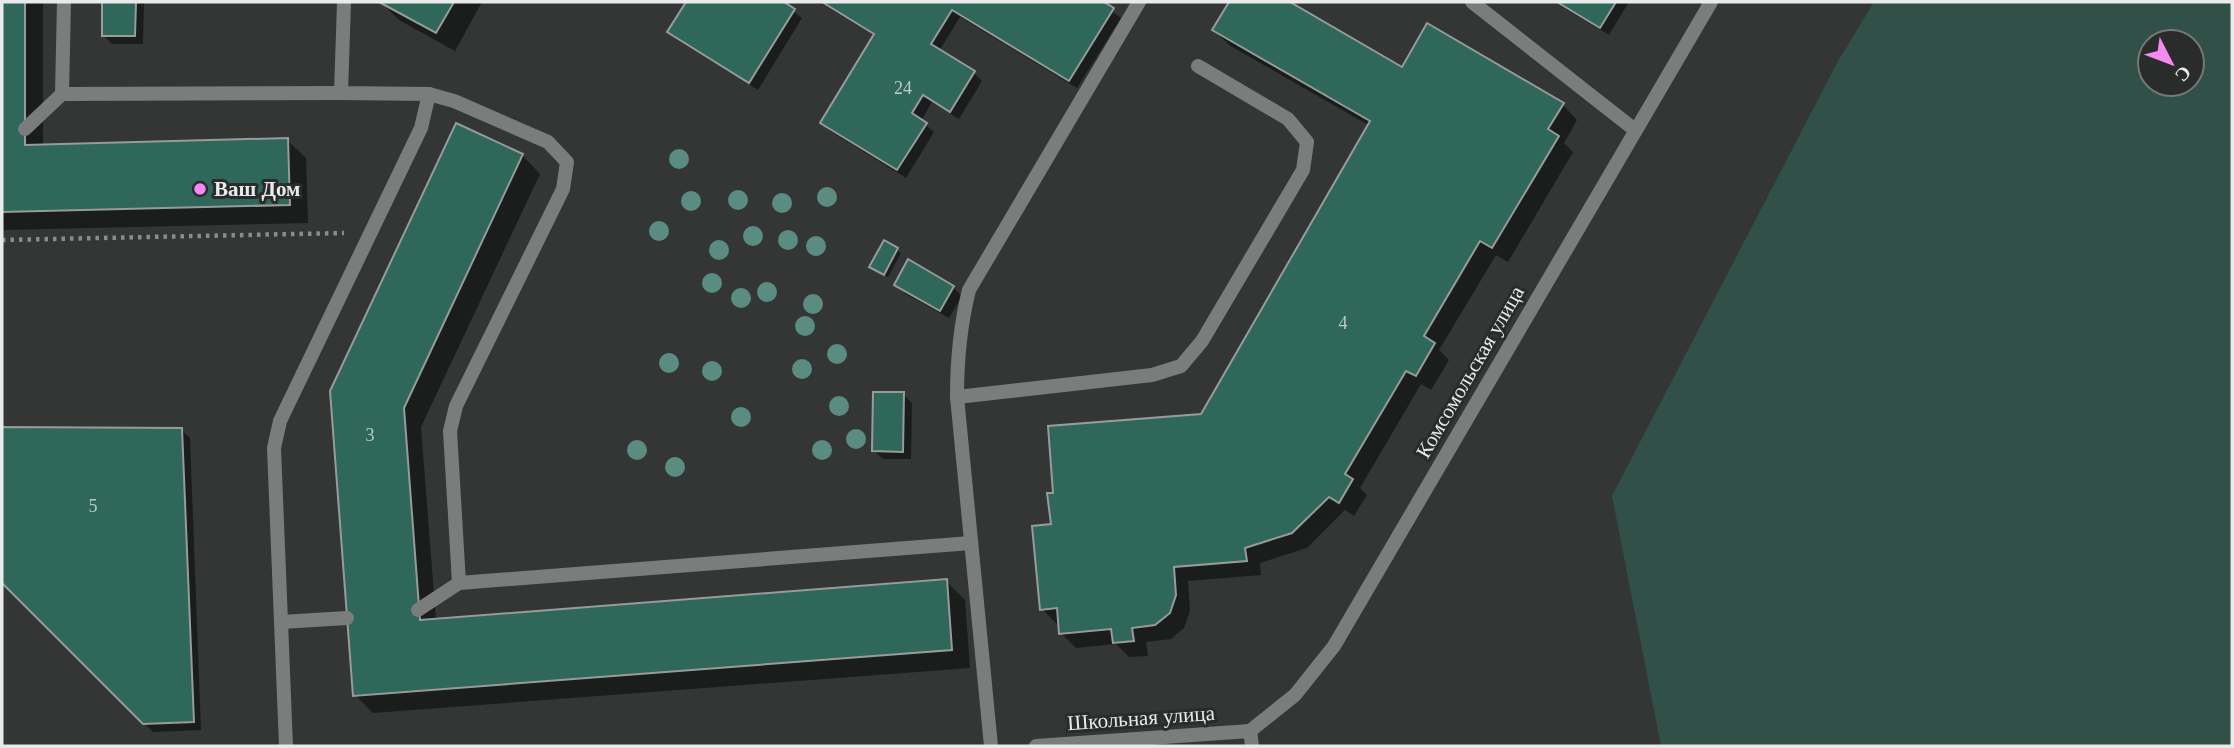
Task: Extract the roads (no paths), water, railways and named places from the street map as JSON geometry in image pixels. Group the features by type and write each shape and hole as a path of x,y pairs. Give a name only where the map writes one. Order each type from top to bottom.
{"street":[{"path":"62,94 64,2"},
{"path":"341,93 344,2"},
{"path":"991,746 957,397 960,327 969,290 1139,2"},
{"path":"1472,2 1635,130"},
{"name":"Комсомольская улица","path":"1250,731 1295,695 1334,646 1711,2"},
{"path":"957,397 1152,375 1181,366 1202,341 1303,170 1307,142 1288,119 1198,66"},
{"path":"25,129 62,94 429,94 454,101 548,142 567,162 563,189 456,406 450,431 459,583"},
{"path":"286,746 274,448 280,421 421,128 429,94"},
{"path":"418,610 459,583 971,543"},
{"path":"281,622 347,618"},
{"path":"1250,731 1252,746"},
{"name":"Школьная улица","path":"1036,746 1134,743 1250,731"}],"place":[{"name":"Ваш Дом","path":"200,189"}]}
